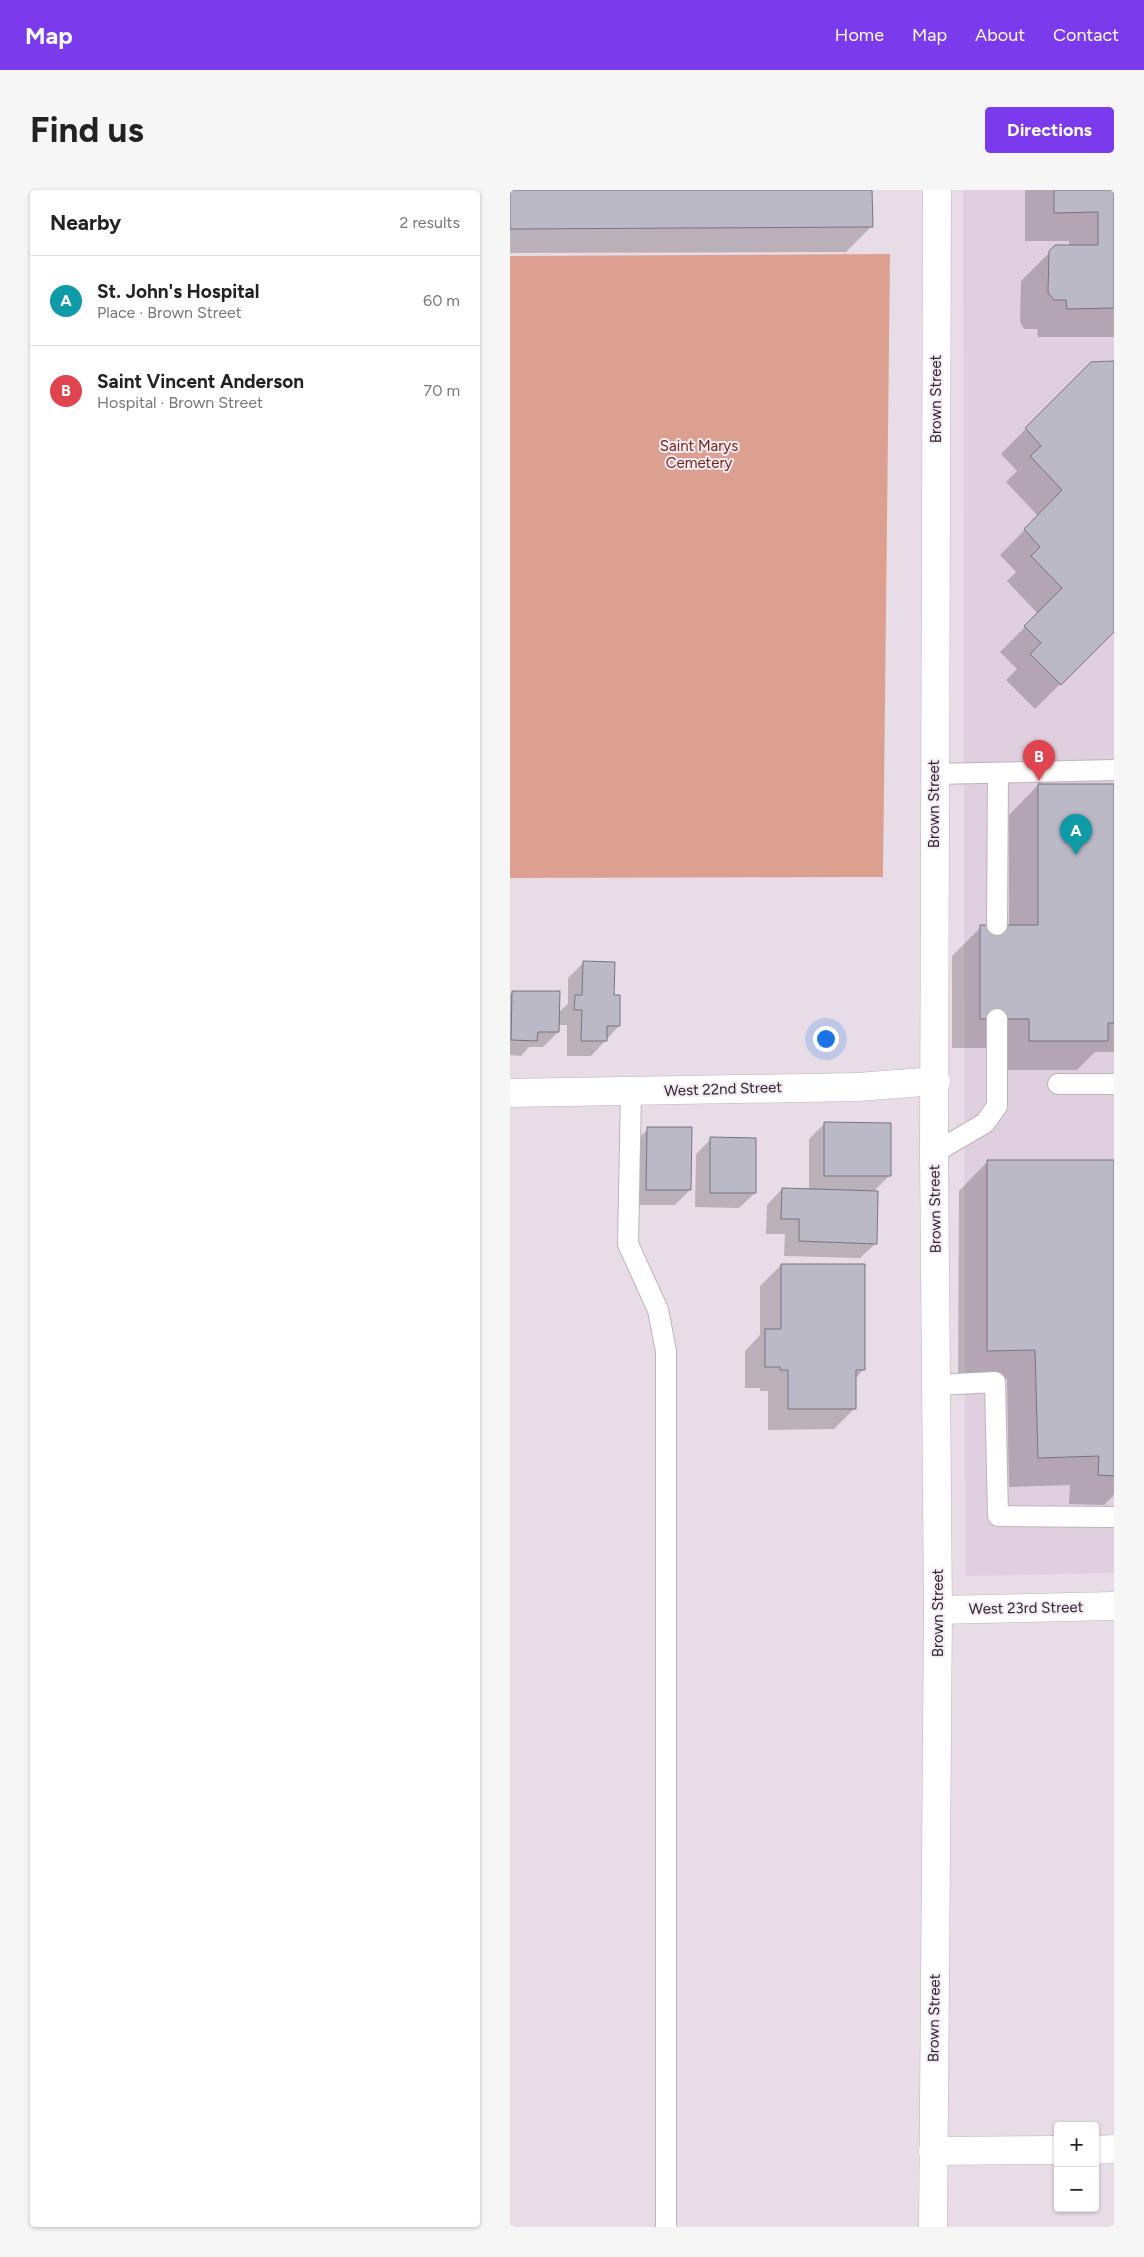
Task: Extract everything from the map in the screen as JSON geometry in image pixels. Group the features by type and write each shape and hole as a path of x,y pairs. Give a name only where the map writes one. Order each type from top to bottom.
{"street":[{"name":"Brown Street","path":"933,2227 938,1610 934,1153 936,1081 934,774 937,190"},
{"name":"West 22nd Street","path":"510,1093 858,1087 936,1081"},
{"name":"West 23rd Street","path":"938,1610 1114,1606"},
{"path":"1099,2150 1114,2149"},
{"path":"933,2151 1054,2150"}],"lane":[{"path":"934,774 1114,770"},
{"path":"997,925 998,773"},
{"path":"934,1153 985,1123 997,1106 997,1019"},
{"path":"1058,1084 1114,1084"},
{"path":"631,1092 628,1244 658,1310 666,1351 666,2227"},
{"path":"937,1385 995,1382 998,1516 1114,1517"}],"shaded area":[{"path":"963,190 1114,190 1114,1573 965,1576"}],"green space":[{"name":"Saint Marys Cemetery","path":"890,254 883,877 510,878 510,256"}],"building":[{"path":"510,190 872,190 873,227 510,229"},
{"path":"1054,190 1114,190 1114,308 1067,309 1066,300 1054,300 1048,293 1049,251 1055,245 1098,245 1098,212 1054,213"},
{"path":"1114,361 1114,632 1061,685 1030,654 1041,643 1024,626 1062,588 1031,556 1040,547 1024,529 1062,490 1030,456 1041,446 1025,428 1091,362"},
{"path":"1038,784 1114,784 1114,1023 1108,1023 1108,1041 1029,1041 1029,1019 980,1019 980,925 1038,925"},
{"path":"583,961 615,962 614,995 620,995 620,1026 607,1026 607,1041 581,1041 582,1010 574,1010 575,995 582,995"},
{"path":"512,991 560,991 559,1032 538,1032 537,1041 511,1040"},
{"path":"824,1122 891,1123 891,1176 824,1176"},
{"path":"647,1127 692,1127 691,1190 646,1190"},
{"path":"710,1137 756,1138 756,1193 710,1193"},
{"path":"987,1160 1114,1160 1114,1476 1098,1475 1099,1456 1038,1458 1035,1350 987,1351"},
{"path":"782,1188 878,1191 877,1244 799,1241 799,1219 781,1219"},
{"path":"781,1264 865,1264 865,1370 856,1370 856,1409 788,1409 788,1370 780,1370 780,1367 765,1367 765,1329 781,1329"}],"place":[{"name":"Saint Vincent Anderson","path":"1039,781"},
{"name":"St. John's Hospital","path":"1076,855"}]}
